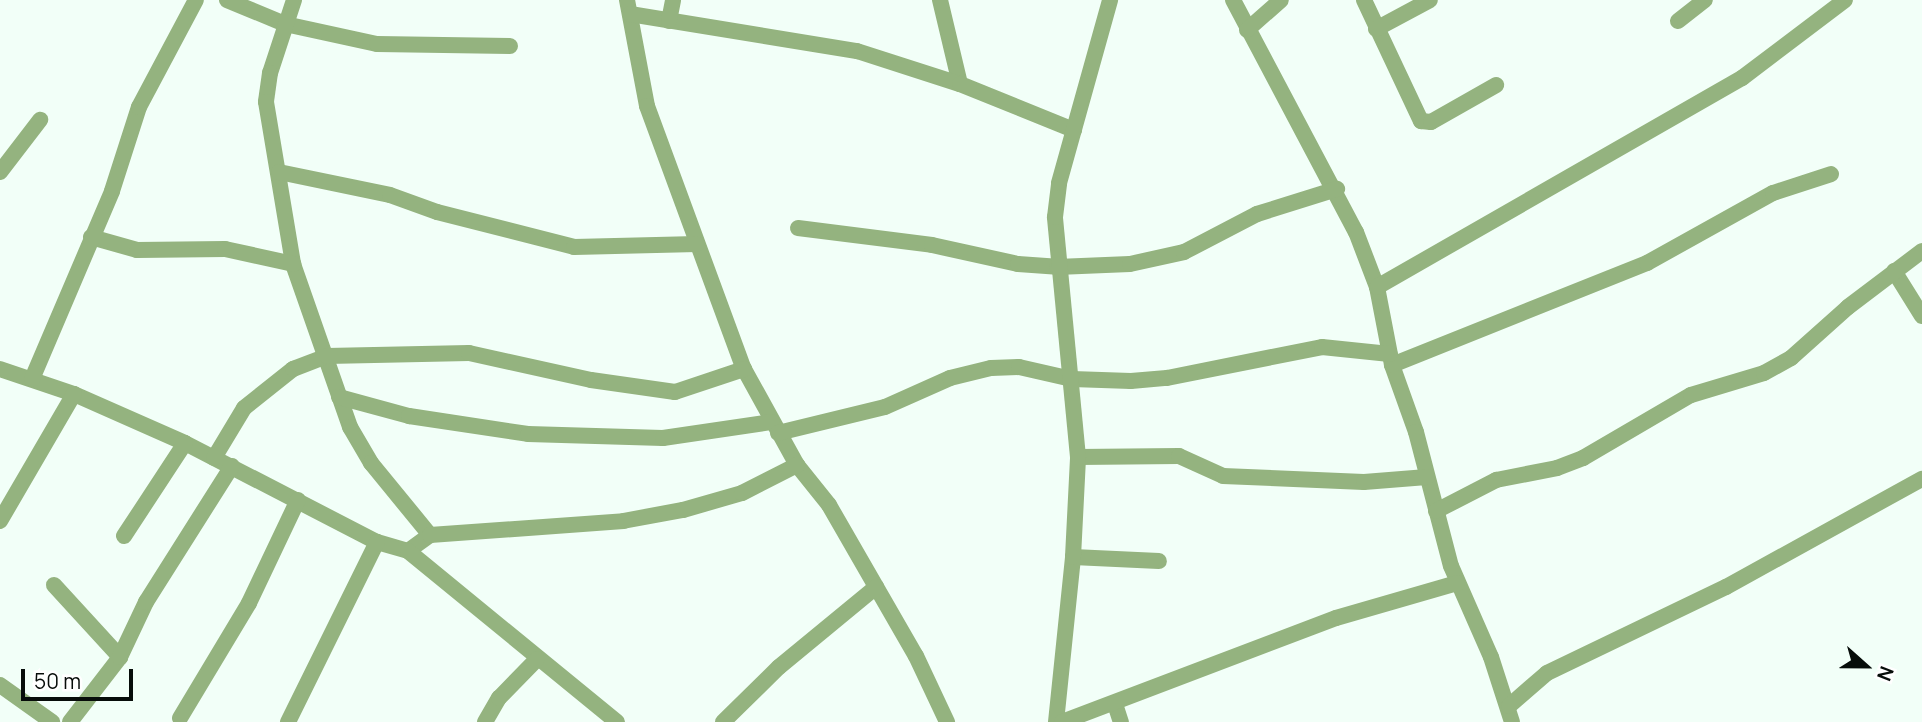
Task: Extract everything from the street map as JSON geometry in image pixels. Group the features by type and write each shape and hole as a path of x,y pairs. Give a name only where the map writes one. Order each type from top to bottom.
{"street":[{"path":"32,379 112,191 139,107 196,0"},
{"path":"227,0 285,24 401,47 510,46"},
{"path":"294,0 285,24 266,102 269,137 279,172 293,264 339,397 371,463 430,535"},
{"path":"670,21 673,0"},
{"path":"940,0 960,84"},
{"path":"1056,722 1073,556 1078,457 1072,379 1057,267 1059,183 1110,0"},
{"path":"1233,0 1247,30 1337,189 1377,287 1391,359 1457,583 1510,714 1547,673 1726,587 1922,479"},
{"path":"1247,30 1281,0"},
{"path":"1364,0 1421,121 1431,122 1496,85"},
{"path":"1376,29 1430,0"},
{"path":"1678,21 1705,0"},
{"path":"1377,287 1516,204 1731,85 1846,0"},
{"path":"947,722 876,587 828,505 797,465 744,369 647,106 628,7 670,21 857,51 960,84 1074,130"},
{"path":"0,172 40,120"},
{"path":"279,172 390,195 449,216 574,247 697,244"},
{"path":"339,397 409,416 528,434 663,438 775,428 885,407 950,378 991,368 1019,367 1072,379 1167,379 1322,347 1391,359 1647,264 1773,193 1831,174"},
{"path":"798,228 923,243 1057,267 1163,259 1257,215 1337,189"},
{"path":"91,237 137,250 225,249 293,264"},
{"path":"1436,510 1496,480 1557,468 1583,458 1691,395 1764,373 1791,358 1894,271 1922,251"},
{"path":"1894,271 1922,316"},
{"path":"214,458 244,408 293,369 327,356 469,353 591,380 675,392 744,369"},
{"path":"0,369 74,394 185,443 377,542 408,551 617,722"},
{"path":"0,521 74,394"},
{"path":"124,536 185,443"},
{"path":"1078,457 1179,456 1223,476 1364,482 1427,477"},
{"path":"408,551 430,535 623,521 683,510 742,493 797,465"},
{"path":"70,722 120,657 146,602 232,466"},
{"path":"180,718 249,603 298,500"},
{"path":"288,722 377,542"},
{"path":"1073,556 1159,561"},
{"path":"1062,722 1336,618 1457,583"},
{"path":"54,585 120,657"},
{"path":"723,722 779,667 876,587"},
{"path":"485,722 499,698 537,659"},
{"path":"0,685 52,722"},
{"path":"1115,704 1121,722"}]}
